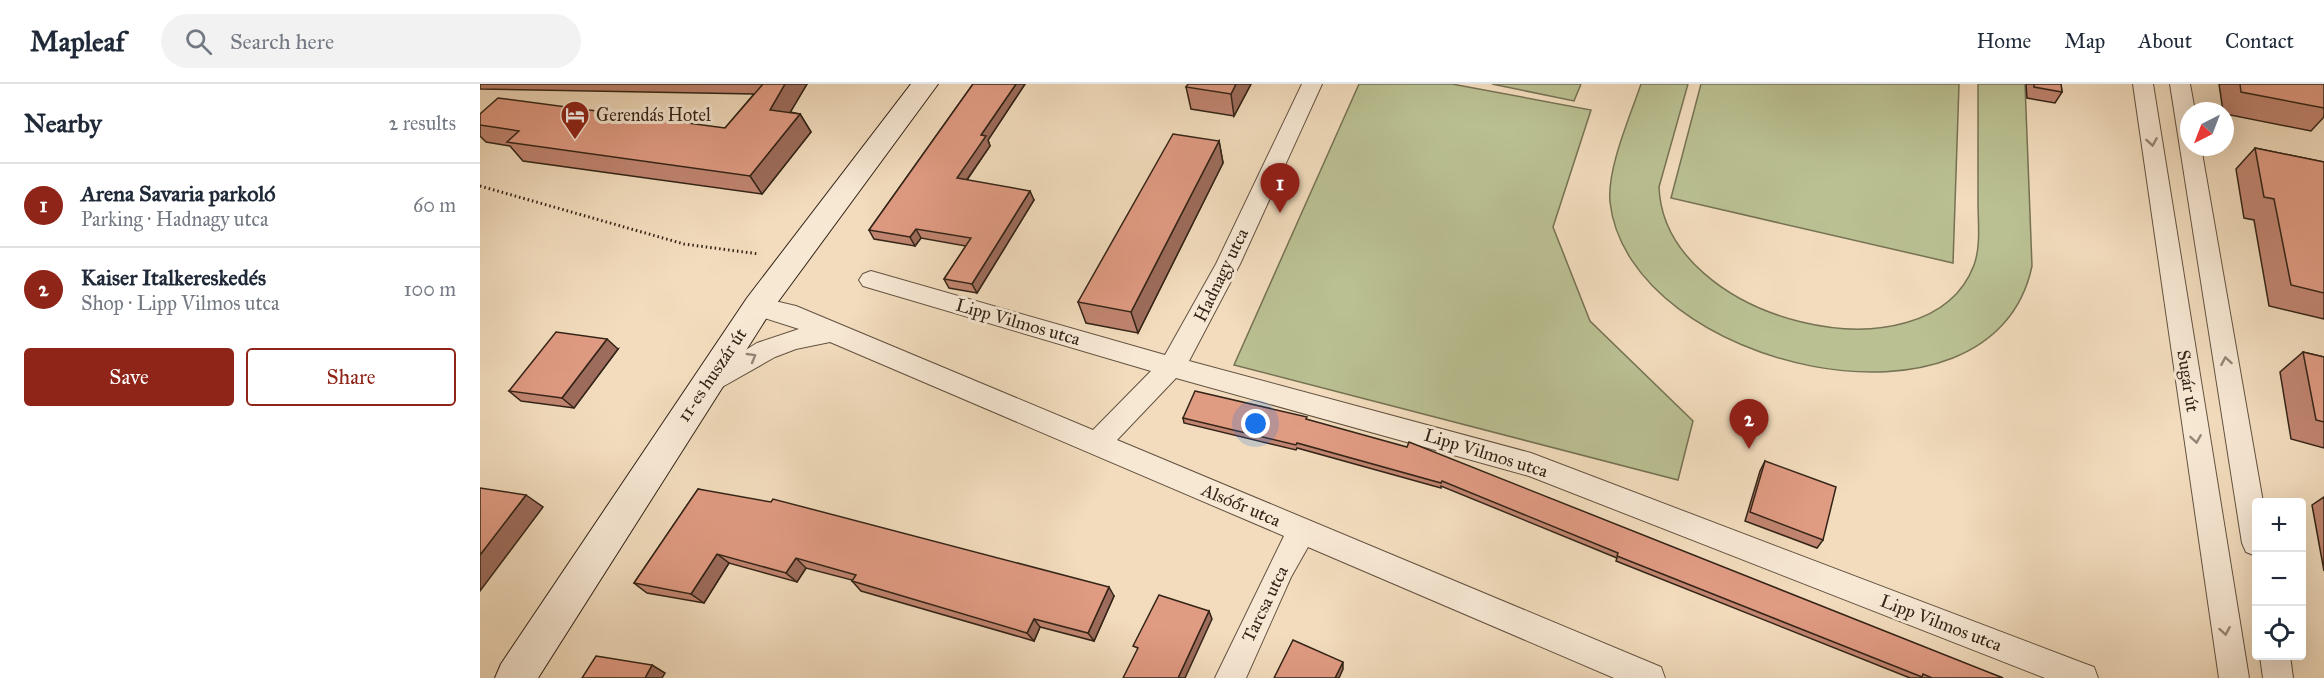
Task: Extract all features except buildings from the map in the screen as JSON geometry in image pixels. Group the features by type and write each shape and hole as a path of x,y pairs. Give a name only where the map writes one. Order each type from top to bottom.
{"main road":[{"name":"11-es huszár út","path":"515,678 758,306 925,84"}],"street":[{"name":"Hadnagy utca","path":"1097,443 1145,396 1170,366 1203,315 1312,84"},
{"name":"Sugár út","path":"2143,84 2234,678"},
{"path":"2180,84 2183,102"},
{"path":"2192,156 2252,519"},
{"name":"Lipp Vilmos utca","path":"871,280 1170,366 1433,436 1531,465 1630,501 2083,678"},
{"name":"Alsóőr utca","path":"758,306 787,313 1650,678"},
{"path":"703,388 745,360 777,344 805,336 832,332"},
{"name":"Tarcsa utca","path":"1230,678 1281,568 1302,531"},
{"path":"2276,660 2278,678"}],"path":[{"path":"480,186 684,244 793,258"}],"green space":[{"path":"1359,84 1452,84 1591,110 1553,227 1590,321 1693,421 1678,480 1234,365"},
{"path":"1492,84 1581,84 1574,101"},
{"path":"1641,84 1688,84 1659,187 1672,234 1704,273 1749,303 1802,322 1856,329 1906,323 1948,302 1974,265 1979,234 1978,84 2025,84 2032,266 2003,324 1952,358 1886,372 1813,366 1741,345 1678,308 1632,260 1610,202 1612,174 1616,158"},
{"path":"1701,84 1959,84 1953,263 1671,198"}],"place":[{"name":"Gerendás Hotel","path":"575,140"},
{"name":"Arena Savaria parkoló","path":"1280,213"},
{"name":"Kaiser Italkereskedés","path":"1749,449"}]}
